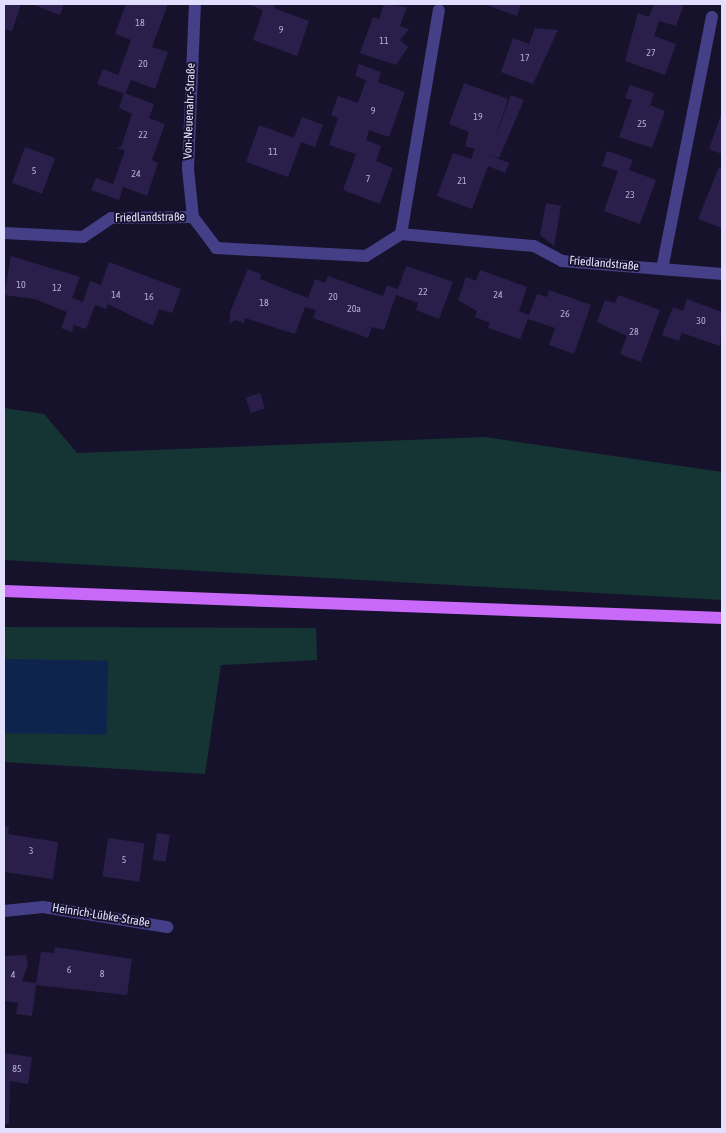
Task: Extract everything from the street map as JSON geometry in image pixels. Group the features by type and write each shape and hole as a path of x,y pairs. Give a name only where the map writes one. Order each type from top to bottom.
{"main road":[{"path":"4,591 722,618"}],"street":[{"name":"Von-Neuenahr-Straße","path":"192,217 188,169 195,4"},
{"path":"401,234 439,10"},
{"path":"662,269 712,17"},
{"name":"Friedlandstraße","path":"4,233 82,237 110,218 192,217 216,248 366,256 401,234 534,246 562,261 722,274"},
{"name":"Heinrich-Lübke-Straße","path":"4,910 43,906 167,927"}],"green space":[{"path":"4,408 44,414 77,453 485,437 722,472 722,600 4,560"},
{"path":"4,627 316,628 317,660 221,665 205,774 4,762"}],"water":[{"path":"4,659 108,661 107,735 4,733"}],"building":[{"path":"4,4 21,4 12,31 4,29"},
{"path":"31,4 64,4 60,15"},
{"path":"126,4 168,4 152,47 168,52 155,89 131,80 125,94 97,84 103,69 118,75 131,40 115,34"},
{"path":"247,4 276,4 274,8 309,21 297,56 253,40 263,10"},
{"path":"384,4 407,7 400,26 409,29 400,40 408,47 396,65 360,53 373,17 379,19"},
{"path":"484,4 521,4 517,16"},
{"path":"654,4 684,4 676,26 659,21 654,36 676,44 665,75 625,61 638,13 649,17"},
{"path":"535,28 558,30 533,84 501,72 513,38 529,44"},
{"path":"359,64 381,72 378,82 405,92 389,137 369,130 366,140 381,146 376,161 393,168 380,204 343,190 356,154 329,145 338,118 331,115 338,96 358,103 366,80 355,76"},
{"path":"464,83 508,99 495,140 511,95 524,100 499,158 489,155 509,163 505,173 488,166 472,209 437,196 453,153 471,159 475,149 465,146 469,132 449,124"},
{"path":"630,85 654,93 650,105 665,111 652,148 619,137 632,100 625,98"},
{"path":"124,93 154,104 149,118 165,124 152,160 158,163 147,196 123,187 119,200 91,190 96,178 113,184 125,151 116,147 121,147 132,114 119,108"},
{"path":"722,112 722,154 709,149"},
{"path":"302,117 323,125 315,147 301,142 288,177 246,162 259,125 294,138"},
{"path":"25,147 55,158 42,194 12,183"},
{"path":"607,151 633,160 629,170 656,180 640,224 604,211 618,171 602,166"},
{"path":"719,167 722,168 722,228 698,219"},
{"path":"546,203 561,206 554,246 540,235"},
{"path":"11,256 80,277 72,298 83,302 90,281 101,285 109,262 181,289 172,313 159,309 153,326 108,304 106,309 95,305 86,329 74,325 72,332 61,328 67,312 35,299 4,295"},
{"path":"406,266 453,282 439,319 416,310 418,303 396,295 384,330 372,327 368,338 313,318 316,310 305,307 295,334 245,318 244,323 235,320 230,324 230,312 248,269 261,274 260,279 308,298 315,279 325,283 328,276 383,296 387,285 398,289"},
{"path":"480,270 527,287 519,311 529,315 537,294 547,297 549,290 591,305 574,354 549,345 555,328 528,319 520,339 488,328 490,323 475,317 477,311 458,300 466,277 476,281"},
{"path":"618,295 660,310 641,362 620,354 627,336 597,322 605,300 615,303"},
{"path":"687,299 722,312 720,346 682,333 679,341 662,335 673,307 683,311"},
{"path":"260,393 265,408 251,413 246,398"},
{"path":"4,826 9,827 8,834 58,842 53,879 4,872"},
{"path":"157,833 170,835 166,862 153,860"},
{"path":"108,838 145,843 139,882 103,877"},
{"path":"55,947 132,959 127,995 36,985 32,1016 16,1014 18,1003 4,1001 4,956 26,955 28,965 22,981 36,983 41,952 54,953"},
{"path":"4,1053 32,1057 28,1084 10,1081 9,1124 4,1124"}]}
